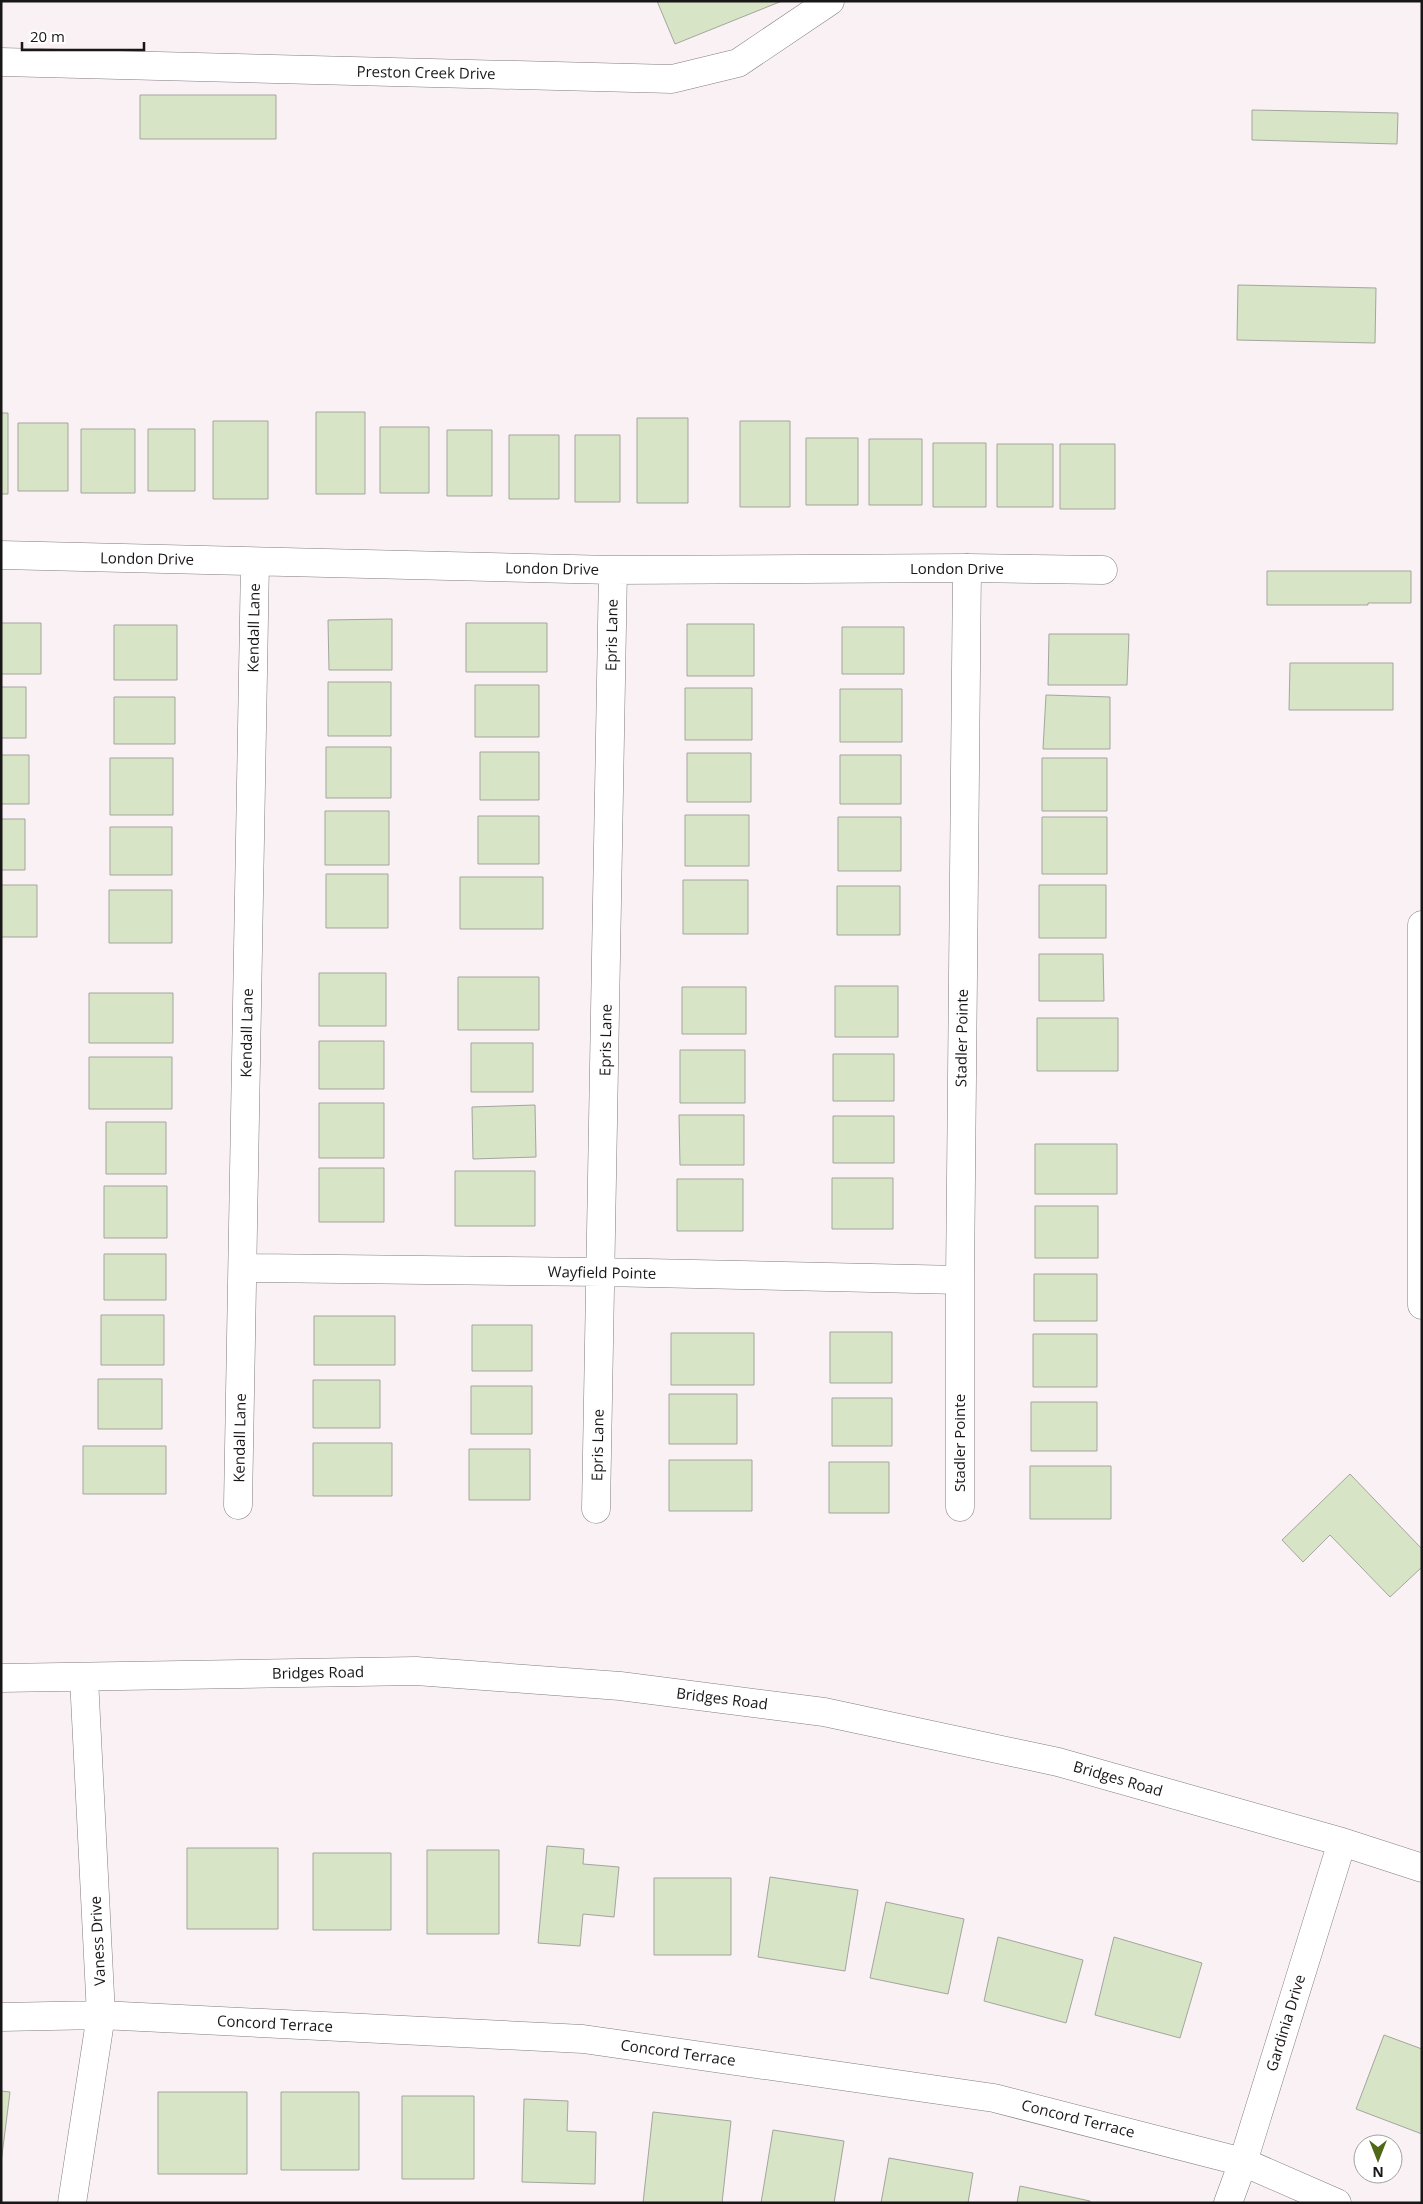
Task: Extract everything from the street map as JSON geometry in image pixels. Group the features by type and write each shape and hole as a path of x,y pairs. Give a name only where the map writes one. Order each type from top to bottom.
{"street":[{"name":"Preston Creek Drive","path":"1,62 672,79 738,63 830,1"},
{"name":"London Drive","path":"1,555 613,570 967,568 1103,570"},
{"name":"Kendall Lane","path":"238,1504 256,562"},
{"name":"Stadler Pointe","path":"960,1507 960,1280 967,568"},
{"name":"Epris Lane","path":"596,1509 602,1272 613,570"},
{"path":"1422,925 1422,1305"},
{"name":"Wayfield Pointe","path":"244,1268 602,1272 960,1280"},
{"name":"Bridges Road","path":"1,1678 416,1671 620,1686 824,1712 1058,1762 1342,1842 1422,1868"},
{"name":"Vaness Drive","path":"72,2203 101,2015 84,1678"},
{"name":"Gardinia Drive","path":"1228,2203 1243,2162 1342,1842"},
{"name":"Concord Terrace","path":"1,2017 101,2015 583,2039 994,2098 1243,2162 1337,2203"}],"building":[{"path":"657,1 782,1 675,44"},
{"path":"140,95 276,95 276,139 140,139"},
{"path":"1252,110 1398,113 1397,144 1252,140"},
{"path":"1238,285 1376,288 1375,343 1237,340"},
{"path":"316,412 365,412 365,494 316,494"},
{"path":"1,413 8,413 8,494 1,494"},
{"path":"637,418 688,418 688,503 637,503"},
{"path":"213,421 268,421 268,499 213,499"},
{"path":"740,421 790,421 790,507 740,507"},
{"path":"18,423 68,423 68,491 18,491"},
{"path":"380,427 429,427 429,493 380,493"},
{"path":"81,429 135,429 135,493 81,493"},
{"path":"148,429 195,429 195,491 148,491"},
{"path":"447,430 492,430 492,496 447,496"},
{"path":"509,435 559,435 559,499 509,499"},
{"path":"575,435 620,435 620,502 575,502"},
{"path":"806,438 858,438 858,505 806,505"},
{"path":"869,439 922,439 922,505 869,505"},
{"path":"933,443 986,443 986,507 933,507"},
{"path":"997,444 1053,444 1053,507 997,507"},
{"path":"1060,444 1115,444 1115,509 1060,509"},
{"path":"1267,571 1411,571 1411,603 1267,605"},
{"path":"392,619 392,670 329,670 328,620"},
{"path":"1,623 41,623 41,674 1,674"},
{"path":"466,623 547,623 547,672 466,672"},
{"path":"687,624 754,624 754,676 687,676"},
{"path":"114,625 177,625 177,680 114,680"},
{"path":"842,627 904,627 904,674 842,674"},
{"path":"1049,634 1129,634 1127,685 1048,685"},
{"path":"1290,663 1393,663 1393,710 1289,710"},
{"path":"328,682 391,682 391,736 328,736"},
{"path":"475,685 539,685 539,737 475,737"},
{"path":"1,687 26,687 26,738 1,738"},
{"path":"685,688 752,688 752,740 685,740"},
{"path":"840,689 902,689 902,742 840,742"},
{"path":"1046,695 1110,697 1110,749 1043,749"},
{"path":"114,697 175,697 175,744 114,744"},
{"path":"326,747 391,747 391,798 326,798"},
{"path":"480,752 539,752 539,800 480,800"},
{"path":"687,753 751,753 751,802 687,802"},
{"path":"1,755 29,755 29,804 1,804"},
{"path":"840,755 901,755 901,804 840,804"},
{"path":"110,758 173,758 173,815 110,815"},
{"path":"1042,758 1107,758 1107,811 1042,811"},
{"path":"325,811 389,811 389,865 325,865"},
{"path":"685,815 749,815 749,866 685,866"},
{"path":"478,816 539,816 539,864 478,864"},
{"path":"838,817 901,817 901,871 838,871"},
{"path":"1042,817 1107,817 1107,874 1042,874"},
{"path":"1,819 25,819 25,870 1,870"},
{"path":"110,827 172,827 172,875 110,875"},
{"path":"326,874 388,874 388,928 326,928"},
{"path":"460,877 543,877 543,929 460,929"},
{"path":"683,880 748,880 748,934 683,934"},
{"path":"1,885 37,885 37,937 1,937"},
{"path":"1039,885 1106,885 1106,938 1039,938"},
{"path":"837,886 900,886 900,935 837,935"},
{"path":"109,890 172,890 172,943 109,943"},
{"path":"1039,954 1103,954 1104,1001 1039,1001"},
{"path":"319,973 386,973 386,1026 319,1026"},
{"path":"458,977 539,977 539,1030 458,1030"},
{"path":"835,986 898,986 898,1037 835,1037"},
{"path":"682,987 746,987 746,1034 682,1034"},
{"path":"89,993 173,993 173,1043 89,1043"},
{"path":"1037,1018 1118,1018 1118,1071 1037,1071"},
{"path":"319,1041 384,1041 384,1089 319,1089"},
{"path":"471,1043 533,1043 533,1092 471,1092"},
{"path":"680,1050 745,1050 745,1103 680,1103"},
{"path":"833,1054 894,1054 894,1101 833,1101"},
{"path":"89,1057 172,1057 172,1109 89,1109"},
{"path":"319,1103 384,1103 384,1158 319,1158"},
{"path":"535,1105 536,1157 473,1159 472,1107"},
{"path":"679,1115 744,1115 744,1165 680,1165"},
{"path":"833,1116 894,1116 894,1163 833,1163"},
{"path":"106,1122 166,1122 166,1174 106,1174"},
{"path":"1035,1144 1117,1144 1117,1194 1035,1194"},
{"path":"319,1168 384,1168 384,1222 319,1222"},
{"path":"455,1171 535,1171 535,1226 455,1226"},
{"path":"832,1178 893,1178 893,1229 832,1229"},
{"path":"677,1179 743,1179 743,1231 677,1231"},
{"path":"104,1186 167,1186 167,1238 104,1238"},
{"path":"1035,1206 1098,1206 1098,1258 1035,1258"},
{"path":"104,1254 166,1254 166,1300 104,1300"},
{"path":"1034,1274 1097,1274 1097,1321 1034,1321"},
{"path":"101,1315 164,1315 164,1365 101,1365"},
{"path":"314,1316 395,1316 395,1365 314,1365"},
{"path":"472,1325 532,1325 532,1371 472,1371"},
{"path":"830,1332 892,1332 892,1383 830,1383"},
{"path":"671,1333 754,1333 754,1385 671,1385"},
{"path":"1033,1334 1097,1334 1097,1387 1033,1387"},
{"path":"98,1379 162,1379 162,1429 98,1429"},
{"path":"313,1380 380,1380 380,1428 313,1428"},
{"path":"471,1386 532,1386 532,1434 471,1434"},
{"path":"669,1394 737,1394 737,1444 669,1444"},
{"path":"832,1398 892,1398 892,1446 832,1446"},
{"path":"1031,1402 1097,1402 1097,1451 1031,1451"},
{"path":"313,1443 392,1443 392,1496 313,1496"},
{"path":"83,1446 166,1446 166,1494 83,1494"},
{"path":"469,1449 530,1449 530,1500 469,1500"},
{"path":"669,1460 752,1460 752,1511 669,1511"},
{"path":"829,1462 889,1462 889,1513 829,1513"},
{"path":"1030,1466 1111,1466 1111,1519 1030,1519"},
{"path":"1350,1474 1422,1549 1422,1567 1390,1597 1330,1535 1303,1562 1282,1540"},
{"path":"547,1846 584,1849 583,1864 619,1867 614,1917 583,1914 580,1946 538,1943"},
{"path":"187,1848 278,1848 278,1929 187,1929"},
{"path":"427,1850 499,1850 499,1934 427,1934"},
{"path":"313,1853 391,1853 391,1930 313,1930"},
{"path":"770,1877 858,1890 845,1971 758,1957"},
{"path":"654,1878 731,1878 731,1955 654,1955"},
{"path":"886,1902 964,1919 948,1994 870,1978"},
{"path":"998,1937 1083,1960 1066,2023 984,2001"},
{"path":"1114,1937 1202,1963 1180,2038 1095,2015"},
{"path":"1384,2035 1422,2049 1422,2134 1356,2109"},
{"path":"1,2091 10,2092 1,2163"},
{"path":"158,2092 247,2092 247,2174 158,2174"},
{"path":"281,2092 359,2092 359,2170 281,2170"},
{"path":"402,2096 474,2096 474,2179 402,2179"},
{"path":"524,2099 568,2101 567,2131 596,2132 595,2184 522,2182"},
{"path":"653,2112 731,2121 722,2203 643,2203"},
{"path":"773,2130 844,2141 834,2203 761,2203"},
{"path":"889,2158 973,2173 968,2203 881,2203"},
{"path":"1020,2186 1090,2201 1090,2203 1017,2203"}]}
